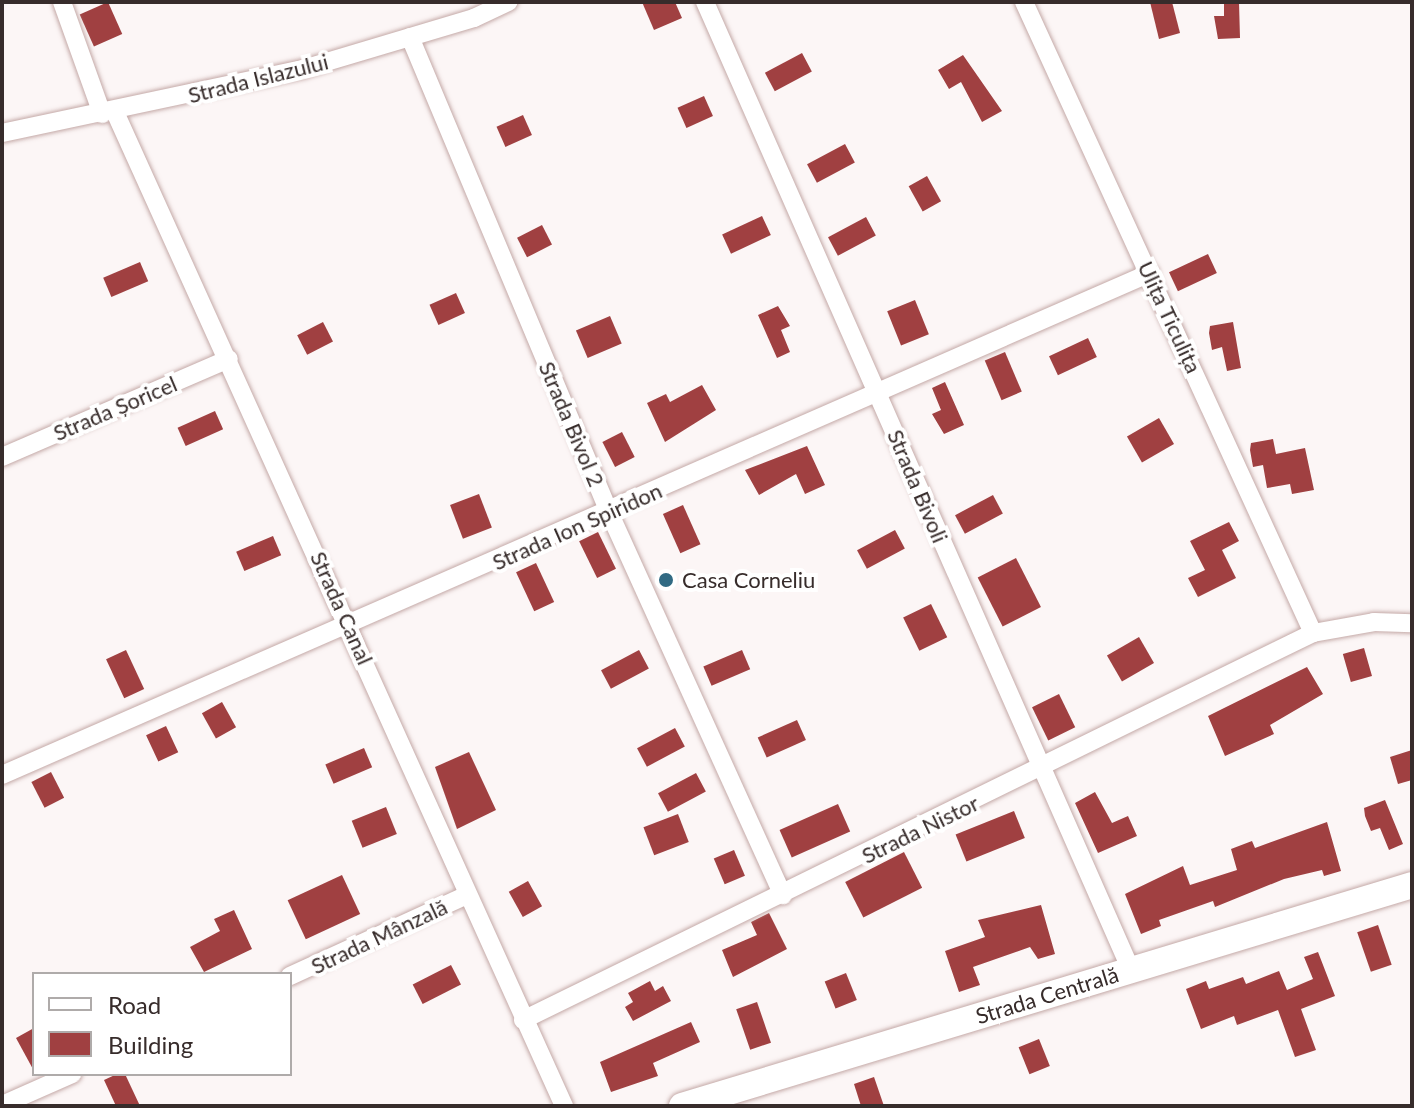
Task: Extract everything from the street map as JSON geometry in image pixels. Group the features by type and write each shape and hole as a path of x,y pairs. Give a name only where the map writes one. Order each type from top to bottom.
{"main road":[{"name":"Strada Centrală","path":"682,1106 1412,885"}],"street":[{"name":"Strada Canal","path":"62,2 109,113 229,359 351,626 467,895 564,1106"},
{"name":"Strada Islazului","path":"2,133 109,113 303,69 410,37 509,2"},
{"name":"Strada Bivoli","path":"705,2 1131,970"},
{"name":"Ulița Ticulița","path":"1031,4 1313,633"},
{"name":"Strada Bivol 2","path":"410,37 609,512 783,895"},
{"name":"Strada Ion Spiridon","path":"2,775 351,626 1150,273"},
{"name":"Strada Șoricel","path":"2,457 229,359"},
{"name":"Strada Nistor","path":"523,1020 1042,769 1313,633 1374,622 1412,623"},
{"name":"Strada Mânzală","path":"292,975 467,895"},
{"path":"2,1105 67,1076"}],"building":[{"path":"108,2 122,34 94,47 80,15"},
{"path":"642,2 675,2 682,18 654,30"},
{"path":"1150,2 1172,2 1180,33 1159,39"},
{"path":"1224,2 1239,2 1240,38 1218,39 1214,16 1224,16"},
{"path":"802,53 812,72 775,91 765,73"},
{"path":"963,55 1002,111 982,122 961,82 949,89 938,70"},
{"path":"704,96 713,116 686,128 678,108"},
{"path":"523,115 532,135 505,147 497,127"},
{"path":"845,144 855,163 817,183 807,164"},
{"path":"927,176 941,201 923,212 909,186"},
{"path":"762,216 771,235 731,254 722,235"},
{"path":"866,217 876,236 838,256 828,237"},
{"path":"542,225 552,245 527,257 517,238"},
{"path":"1208,254 1217,273 1178,291 1169,272"},
{"path":"140,262 148,281 111,297 103,278"},
{"path":"456,293 465,313 438,325 430,305"},
{"path":"915,300 929,334 901,346 887,311"},
{"path":"778,306 790,326 781,330 790,352 777,358 758,315"},
{"path":"610,316 622,344 588,358 576,330"},
{"path":"323,322 333,342 307,355 297,335"},
{"path":"1233,322 1241,368 1227,371 1222,347 1212,350 1209,333 1210,326"},
{"path":"1088,338 1097,357 1058,375 1049,356"},
{"path":"1005,352 1022,392 1002,400 985,361"},
{"path":"945,382 964,425 944,434 932,414 941,410 932,388"},
{"path":"702,385 716,410 665,442 647,403 666,394 670,402"},
{"path":"215,411 223,429 186,446 178,428"},
{"path":"1159,418 1174,444 1142,462 1127,436"},
{"path":"622,432 635,457 615,467 602,442"},
{"path":"1273,439 1276,454 1305,448 1314,490 1292,494 1290,484 1267,488 1263,465 1253,467 1250,450 1251,443"},
{"path":"807,446 825,485 805,494 796,474 759,495 745,470"},
{"path":"479,494 492,528 463,539 450,505"},
{"path":"993,495 1003,514 965,534 955,515"},
{"path":"683,505 700,544 680,553 663,514"},
{"path":"1229,522 1239,541 1222,550 1236,578 1198,597 1188,578 1205,570 1190,541"},
{"path":"895,530 905,549 867,569 857,550"},
{"path":"598,532 616,569 597,578 579,541"},
{"path":"273,536 281,555 244,571 236,552"},
{"path":"1016,558 1041,607 1003,627 978,578"},
{"path":"536,563 554,602 534,611 516,572"},
{"path":"931,604 947,637 919,651 903,618"},
{"path":"1139,637 1154,663 1122,681 1107,656"},
{"path":"1364,648 1372,676 1351,682 1343,654"},
{"path":"126,650 144,689 124,698 106,659"},
{"path":"639,650 649,669 611,689 601,670"},
{"path":"742,650 750,669 712,686 703,666"},
{"path":"1307,667 1323,694 1270,725 1274,734 1225,756 1208,716"},
{"path":"1059,694 1075,727 1048,740 1032,707"},
{"path":"222,702 236,727 216,739 202,713"},
{"path":"797,720 806,740 767,758 758,737"},
{"path":"166,726 178,752 158,762 146,735"},
{"path":"675,728 685,747 647,767 637,748"},
{"path":"364,748 372,767 334,784 325,764"},
{"path":"1412,750 1412,780 1398,784 1390,757"},
{"path":"469,752 496,810 457,829 435,767"},
{"path":"51,772 64,798 45,808 31,782"},
{"path":"696,773 706,792 668,812 658,793"},
{"path":"1095,792 1112,823 1128,816 1137,836 1098,853 1075,803"},
{"path":"1385,800 1403,844 1389,850 1380,828 1371,831 1364,808"},
{"path":"838,804 850,831 792,857 780,830"},
{"path":"386,807 397,834 363,848 352,821"},
{"path":"1014,811 1025,838 966,861 956,835"},
{"path":"678,814 689,842 654,855 643,827"},
{"path":"1327,822 1341,871 1324,876 1322,870 1284,879 1215,907 1213,901 1159,920 1161,926 1141,934 1125,894 1183,866 1190,885 1237,870 1231,849 1252,841 1255,848"},
{"path":"734,850 745,876 725,884 714,859"},
{"path":"904,852 922,888 863,918 845,882"},
{"path":"342,875 360,914 306,939 288,900"},
{"path":"528,881 542,906 523,917 509,892"},
{"path":"1041,905 1055,954 1038,959 1030,947 973,967 980,985 959,992 945,951 985,937 978,920"},
{"path":"234,910 252,949 204,972 190,947 220,931 214,919"},
{"path":"769,913 787,949 733,977 722,950 757,935 751,922"},
{"path":"1378,925 1392,965 1371,972 1357,932"},
{"path":"1318,952 1335,996 1301,1009 1316,1050 1295,1057 1278,1010 1237,1025 1234,1016 1201,1029 1186,989 1206,981 1209,989 1243,977 1246,984 1279,971 1287,990 1313,979 1304,957"},
{"path":"451,965 461,985 423,1004 413,985"},
{"path":"846,973 857,1000 836,1009 825,982"},
{"path":"650,981 655,991 663,986 671,1001 633,1021 625,1007 633,1002 628,993"},
{"path":"757,1002 771,1043 750,1050 736,1009"},
{"path":"691,1022 700,1042 653,1063 658,1076 611,1092 600,1062"},
{"path":"32,1029 32,1067 16,1038"},
{"path":"1039,1039 1050,1066 1029,1074 1019,1047"},
{"path":"126,1076 140,1106 116,1106 104,1080"},
{"path":"874,1077 884,1106 861,1106 854,1084"}],"place":[{"name":"Casa Corneliu","path":"666,580"}]}
